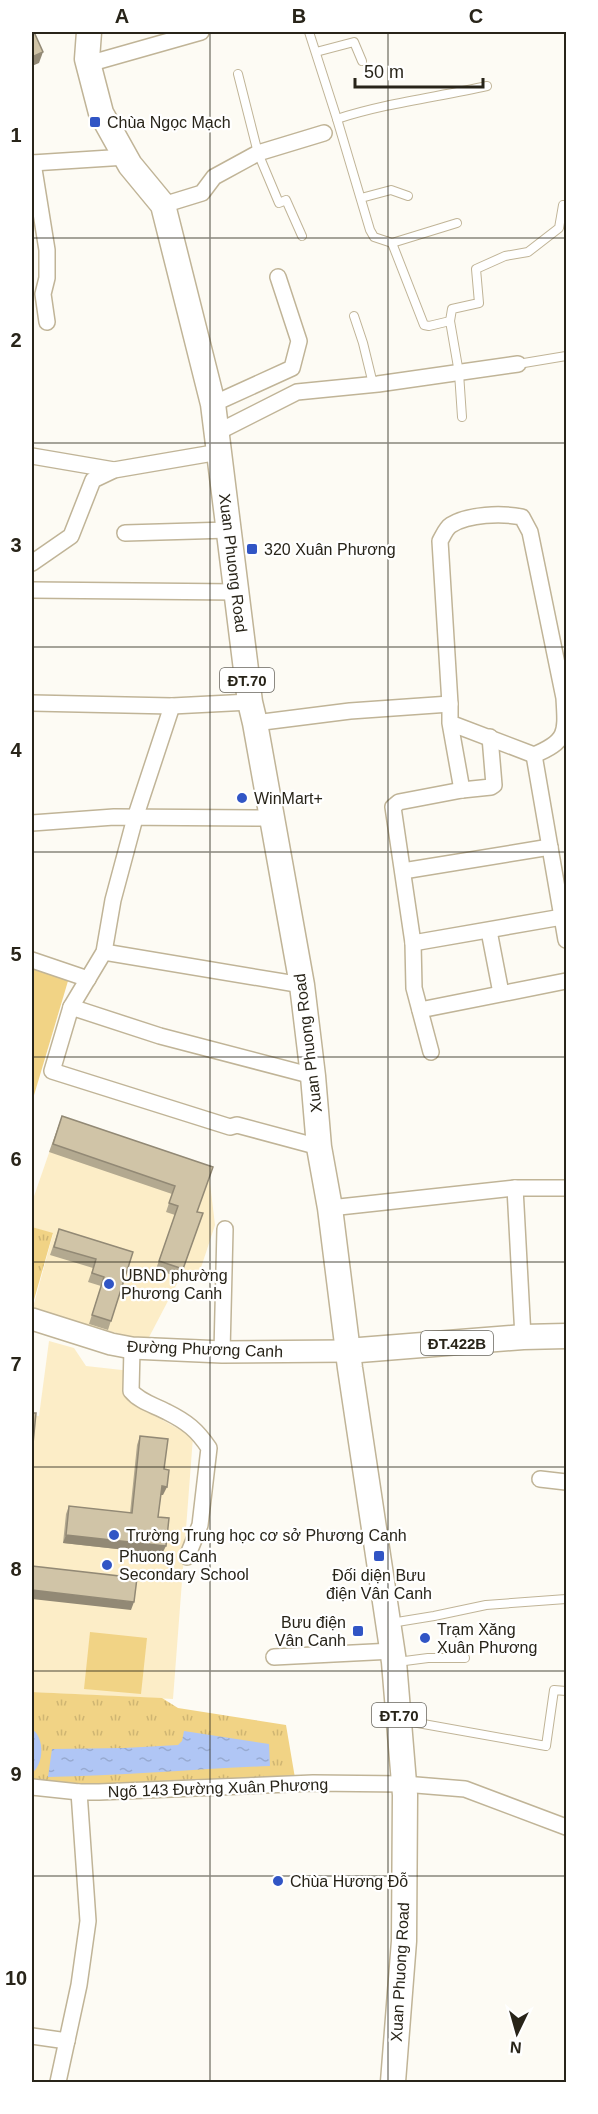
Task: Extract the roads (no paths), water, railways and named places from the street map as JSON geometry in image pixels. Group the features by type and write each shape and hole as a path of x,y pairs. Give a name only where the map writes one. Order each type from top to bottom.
{"main road":[{"name":"Xuan Phuong Road","path":"89,32 88,64 101,113 126,157 163,205 213,404 253,713 302,985 319,1147 330,1208 347,1351 394,1657 404,1784 404,1941 393,2082"},
{"name":"ĐT.422B","path":"347,1351 523,1337 567,1336"}],"street":[{"path":"88,64 201,32"},
{"path":"163,205 202,193 214,177 258,153 324,133"},
{"path":"47,322 43,294 47,278 47,250 32,163 126,157"},
{"path":"213,404 292,368 299,341 278,277"},
{"path":"32,563 71,536 93,480 114,470 217,443 297,392 518,364"},
{"path":"32,456 114,470"},
{"path":"450,723 534,755 553,747 560,741 565,722 564,698 530,532 522,517 511,515 464,520 449,526 440,541 450,723 462,790"},
{"path":"125,533 228,530"},
{"path":"32,590 236,592"},
{"path":"32,703 172,705 253,713 350,711 450,704"},
{"path":"172,705 135,818 113,900 104,952 71,1007 52,1071 230,1127 237,1125 319,1147"},
{"path":"431,1052 414,988 413,943 393,807 399,802 494,785 490,737"},
{"path":"534,755 567,940"},
{"path":"32,823 135,818 272,818"},
{"path":"403,871 550,847"},
{"path":"413,943 489,932 562,917"},
{"path":"489,932 501,993"},
{"path":"104,952 302,985"},
{"path":"32,960 88,979"},
{"path":"420,1010 567,981"},
{"path":"71,1007 160,1036 313,1076"},
{"path":"515,1188 523,1337"},
{"path":"330,1208 515,1188 567,1188"},
{"path":"222,1352 225,1229"},
{"name":"Đường Phương Canh","path":"32,1319 111,1344 132,1348 222,1352 347,1351"},
{"path":"132,1348 131,1391 136,1397 169,1412 196,1430 209,1448 200,1525 187,1557"},
{"path":"540,1479 567,1482"},
{"path":"274,1657 394,1657"},
{"name":"Ngõ 143 Đường Xuân Phương","path":"32,1787 79,1792 313,1783 404,1784 465,1788 567,1827"},
{"path":"58,2082 79,1985 88,1921 79,1792"},
{"path":"32,2036 67,2041"}],"lane":[{"path":"309,32 374,237 392,243 457,223"},
{"path":"316,52 354,42 362,61"},
{"path":"238,74 258,153 279,203 286,200 302,236"},
{"path":"337,119 376,107 488,86"},
{"path":"361,198 391,190 408,195"},
{"path":"462,417 459,373 450,321 452,309 478,303 476,269 505,256 528,252 559,228 563,205"},
{"path":"392,243 424,325 450,321"},
{"path":"354,316 373,384"},
{"path":"518,364 567,356"},
{"path":"389,1623 486,1605 567,1599"},
{"path":"394,1657 465,1658"},
{"path":"399,1720 546,1746 555,1690 567,1691"}],"water":[{"path":"32,1729 39,1738 41,1757 32,1773"},
{"path":"184,1731 269,1744 270,1766 48,1777 52,1749 178,1745 182,1741"}],"place":[{"name":"Chùa Ngọc Mạch","path":"95,122"},
{"name":"320 Xuân Phương","path":"252,549"},
{"name":"WinMart+","path":"242,798"},
{"name":"UBND phường Phương Canh","path":"109,1284"},
{"name":"Trường Trung học cơ sở Phương Canh","path":"114,1535"},
{"name":"Đối diện Bưu điện Vân Canh","path":"379,1556"},
{"name":"Phuong Canh Secondary School","path":"107,1565"},
{"name":"Bưu điện Vân Canh","path":"358,1631"},
{"name":"Trạm Xăng Xuân Phương","path":"425,1638"},
{"name":"Chùa Hương Đỗ","path":"278,1881"}]}
